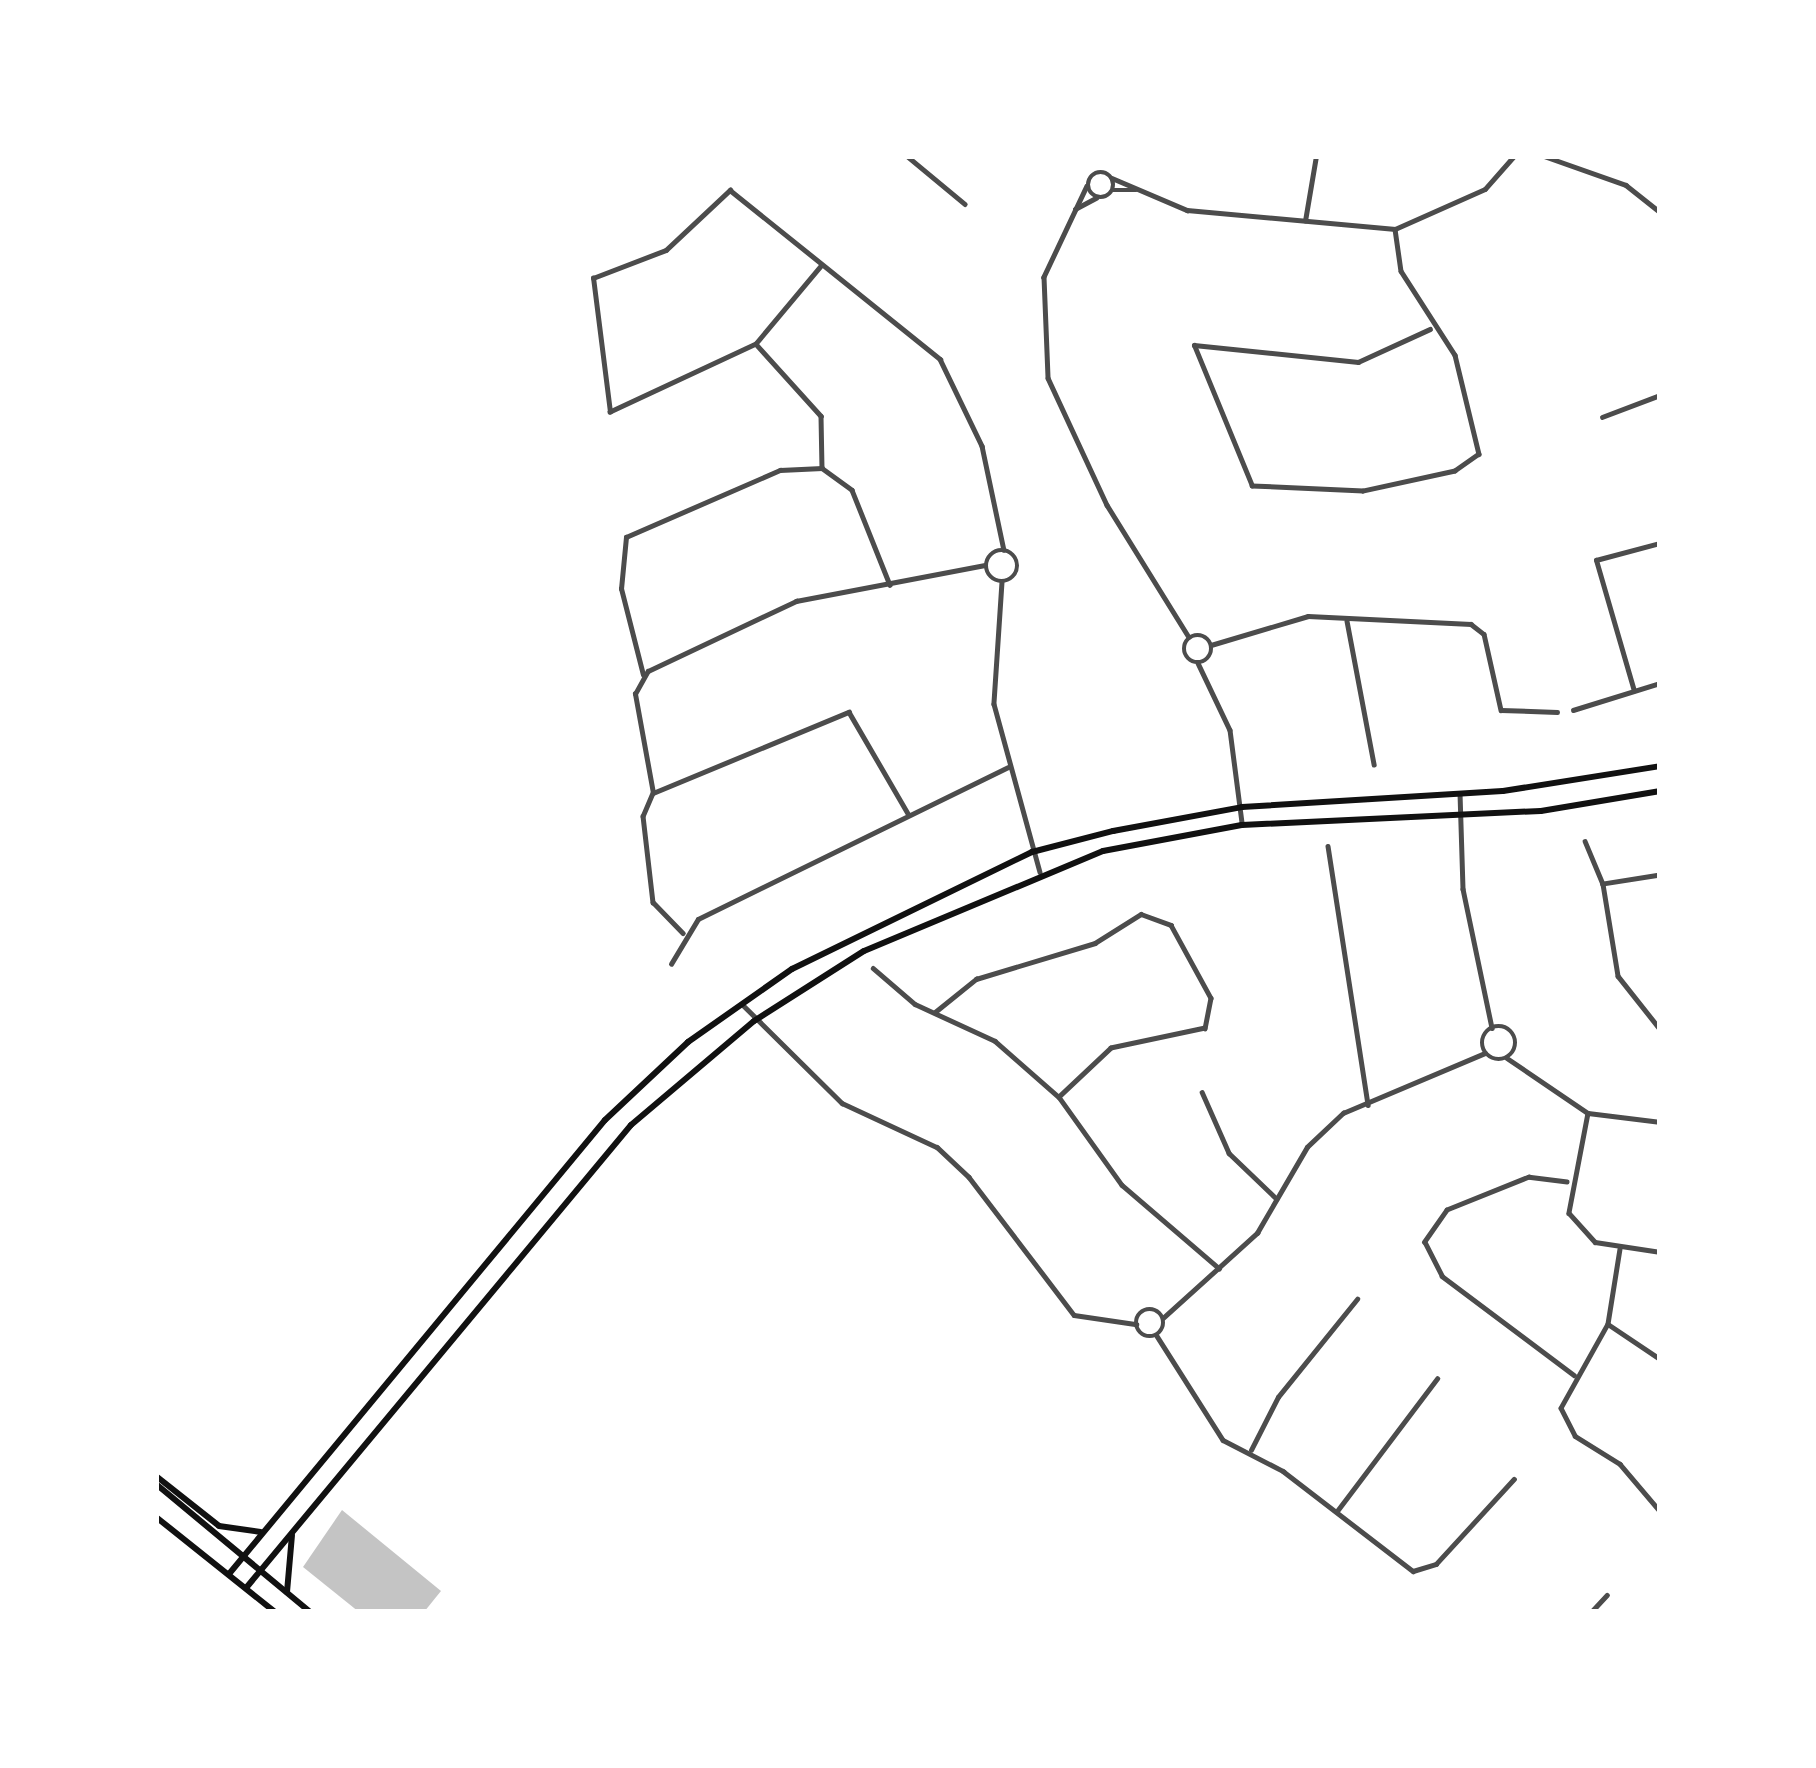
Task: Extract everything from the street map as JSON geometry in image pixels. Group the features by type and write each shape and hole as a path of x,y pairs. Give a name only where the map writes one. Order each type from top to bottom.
{"main road":[{"path":"229,1574 605,1120 740,1002 857,932 1032,852 1242,807 1460,793 1660,766"},
{"path":"246,1588 607,1152 754,1021 864,951 1040,872 1242,825 1461,815 1660,791"},
{"path":"156,1480 219,1526 265,1531"},
{"path":"156,1480 310,1612"},
{"path":"156,1517 275,1612"},
{"path":"289,1595 294,1528"}],"street":[{"path":"907,156 965,204"},
{"path":"1306,221 1316,156"},
{"path":"1514,156 1485,189 1395,229 1187,210 1097,173 1044,277 1048,378 1108,506 1190,637 1211,645 1308,616 1471,624 1484,634 1501,710 1557,712"},
{"path":"1544,156 1626,184 1660,212"},
{"path":"1112,178 1113,190"},
{"path":"1088,186 1096,198"},
{"path":"823,265 756,344 610,412 593,278 666,250 719,189 823,265 940,359 982,446 1004,550 1018,569 1002,582"},
{"path":"1075,209 1113,190 1136,190"},
{"path":"1395,229 1430,328 1455,355 1479,454 1455,471 1364,490 1252,486 1194,345 1358,362 1430,328"},
{"path":"756,344 821,416 822,468"},
{"path":"1602,416 1660,395"},
{"path":"653,793 641,771 643,676 621,589 626,537 780,470 822,468 852,490 890,585"},
{"path":"1634,692 1597,560 1660,543"},
{"path":"643,676 796,601 986,565 1004,550"},
{"path":"986,565 1002,582 994,704 1040,872"},
{"path":"1348,621 1375,764"},
{"path":"1190,637 1185,656 1198,664 1230,730 1242,825"},
{"path":"1198,664 1211,645"},
{"path":"1573,710 1660,683"},
{"path":"683,933 653,902 643,816 653,793 849,712 909,815"},
{"path":"670,964 683,933 1009,766"},
{"path":"1460,793 1463,889 1492,1028 1485,1053"},
{"path":"1585,841 1603,884 1618,976 1660,1029"},
{"path":"1328,846 1368,1105"},
{"path":"1603,884 1659,876"},
{"path":"935,1012 953,990 1095,943 1141,914 1171,925 1210,998 1205,1028 1111,1048 1059,1097"},
{"path":"874,968 935,1012 994,1041 1059,1097 1122,1185 1219,1268"},
{"path":"740,1002 754,1021 842,1103 953,1162 1074,1315 1136,1324 1156,1336 1204,1420 1426,1571 1514,1479"},
{"path":"1492,1028 1513,1034 1507,1058"},
{"path":"1156,1336 1163,1318 1219,1268 1277,1199 1307,1147 1368,1105 1485,1053 1507,1058 1588,1113 1660,1122"},
{"path":"1202,1092 1228,1153 1277,1199"},
{"path":"1588,1113 1567,1182 1576,1224 1620,1249 1660,1252"},
{"path":"1421,1222 1431,1224 1529,1177 1567,1182"},
{"path":"1431,1224 1435,1269 1574,1375"},
{"path":"1620,1249 1608,1324 1562,1400 1570,1431 1620,1464 1660,1511"},
{"path":"1251,1450 1278,1397 1357,1299"},
{"path":"1136,1324 1144,1310 1163,1318"},
{"path":"1608,1324 1660,1359"},
{"path":"1337,1511 1437,1379"},
{"path":"1591,1612 1607,1595"}],"building":[{"path":"342,1510 441,1591 424,1612 359,1612 303,1567"}]}
